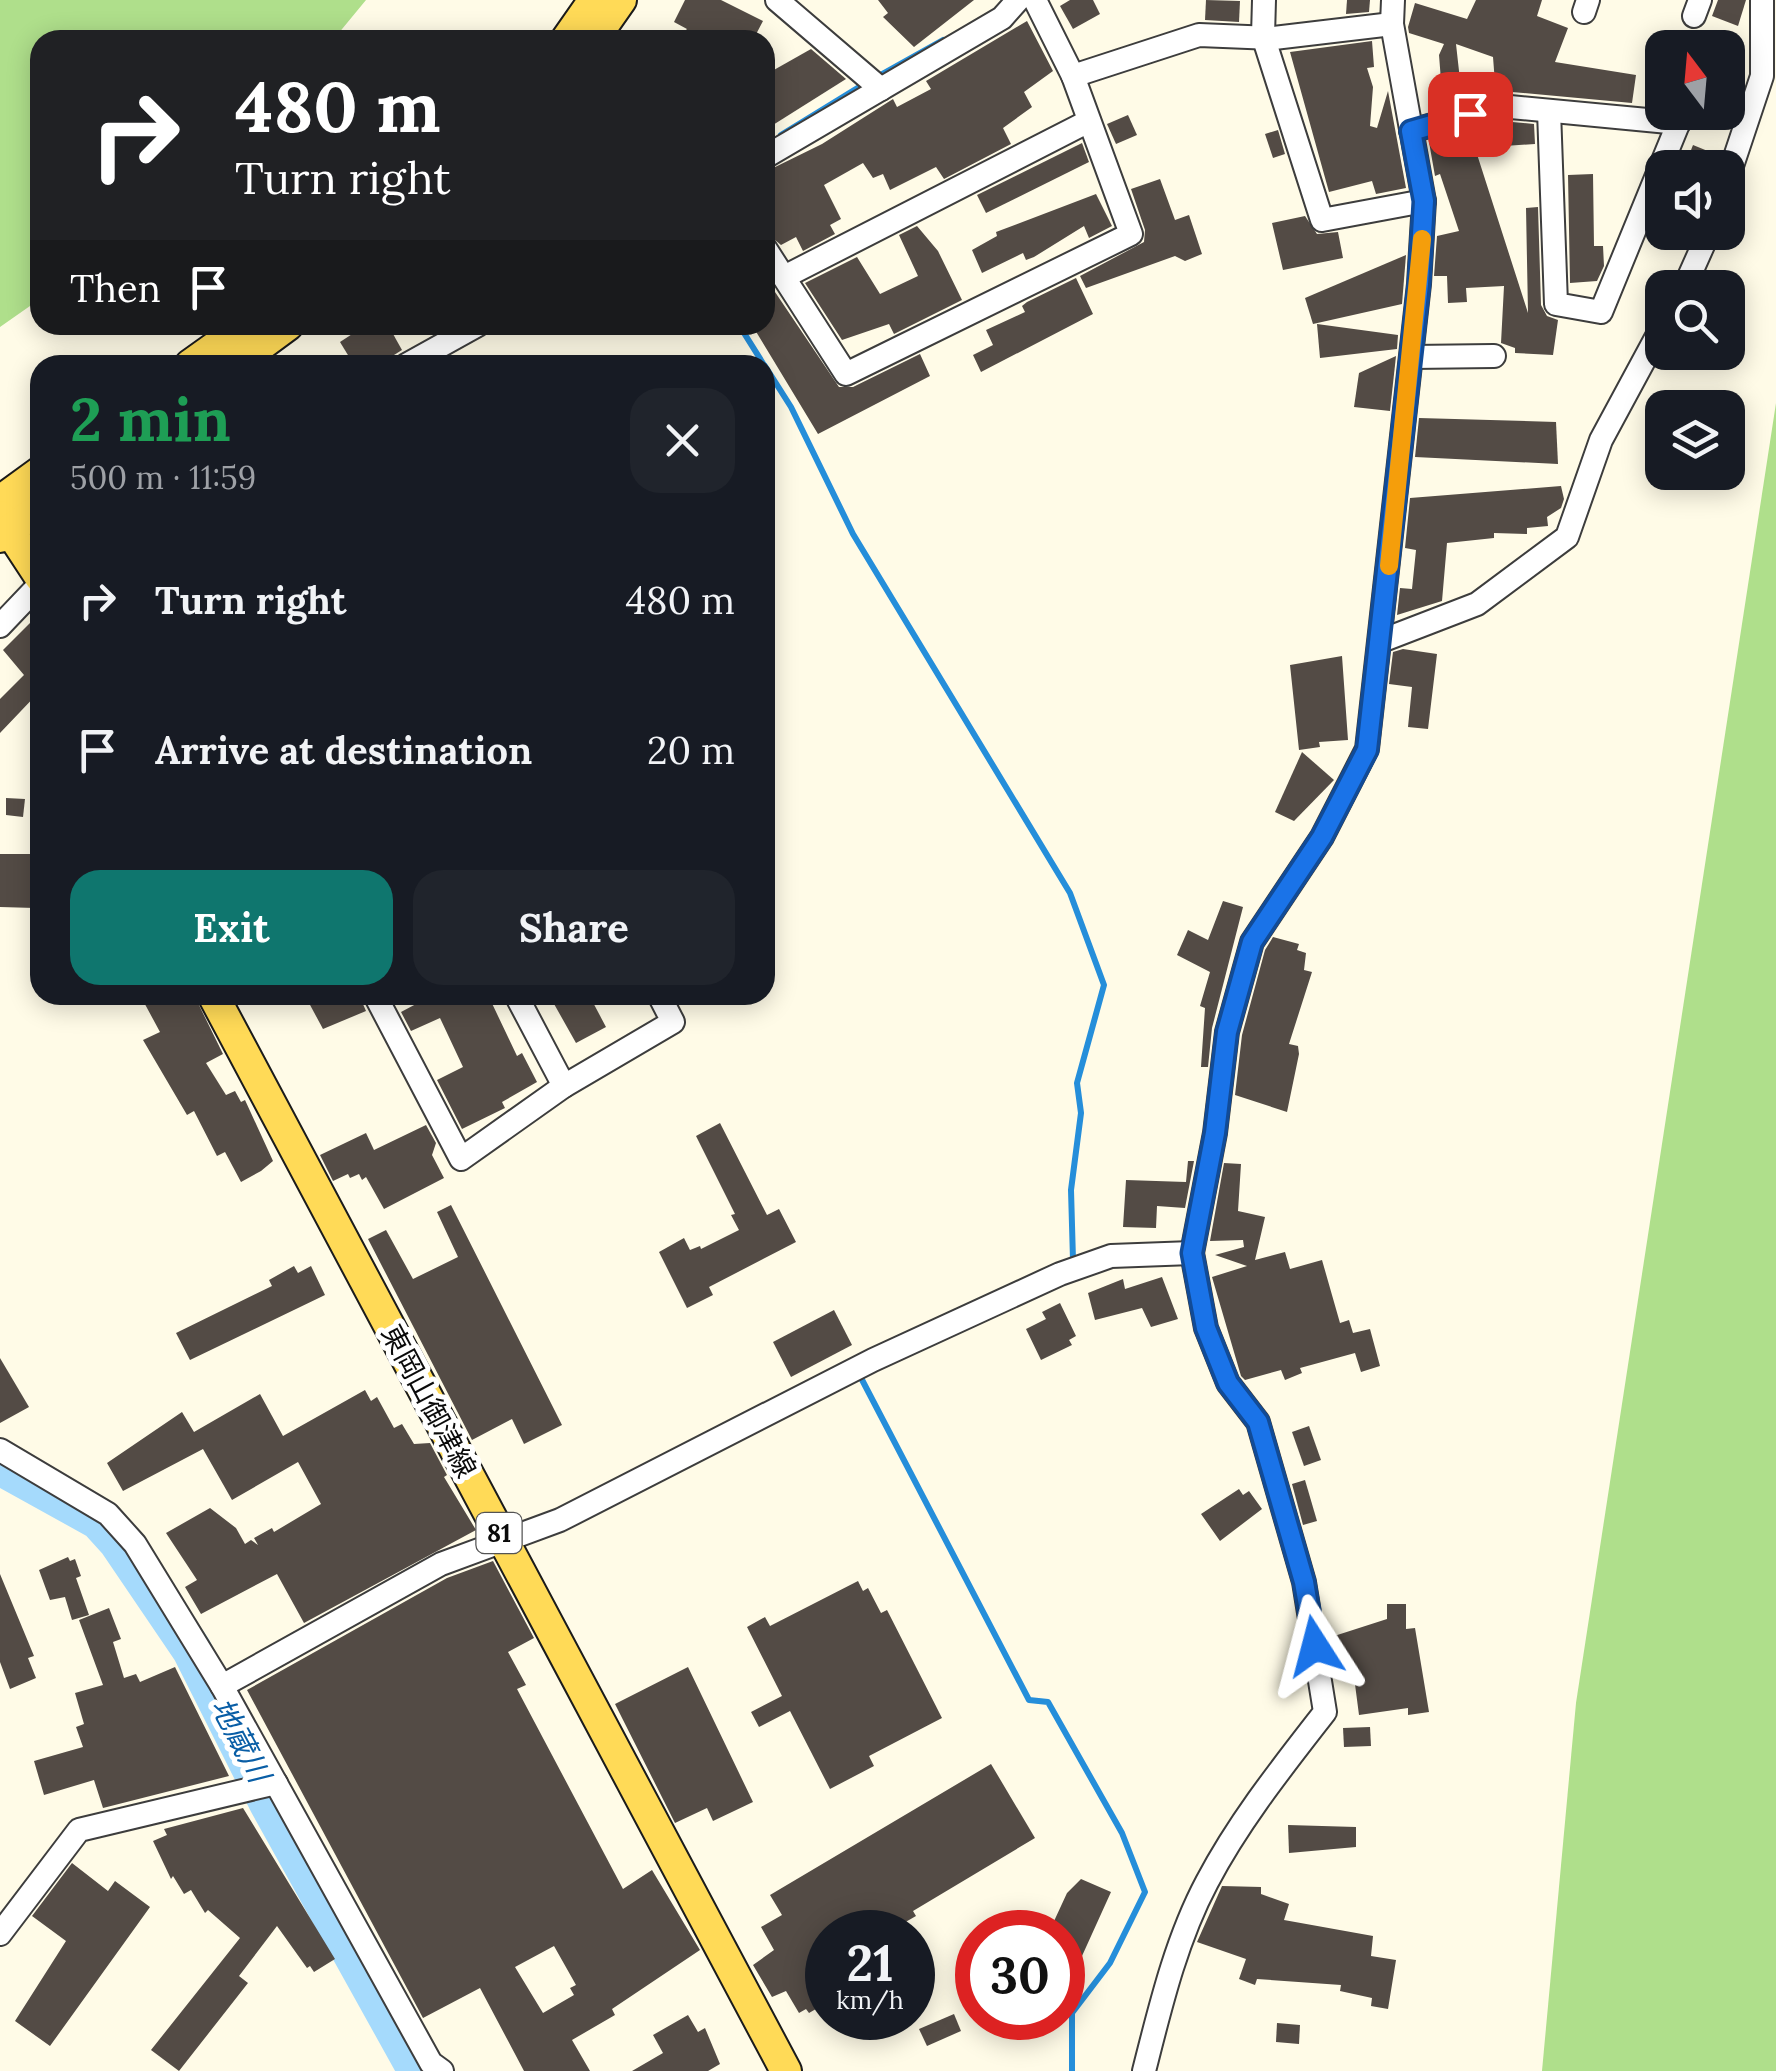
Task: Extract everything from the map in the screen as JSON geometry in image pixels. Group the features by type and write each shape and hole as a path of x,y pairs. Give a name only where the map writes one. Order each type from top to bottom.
{"main road":[{"path":"573,30 594,0"},
{"path":"600,30 620,0"},
{"path":"204,355 232,335"},
{"path":"248,355 274,335"},
{"path":"0,500 30,479"},
{"path":"30,513 3,528 30,567"},
{"name":"東岡山御津線","path":"218,1005 786,2071"}],"street":[{"path":"777,0 881,88"},
{"path":"775,151 1002,18 1018,0"},
{"path":"775,263 846,374 1132,234 1072,76 1035,0"},
{"path":"1264,0 1263,36 1322,220 1424,201"},
{"path":"1144,2071 1163,1994 1205,1884 1266,1790 1325,1712 1304,1582 1264,1440 1258,1422 1228,1383 1206,1328 1192,1253 1215,1133 1227,1032 1252,942 1322,837 1367,750 1412,356 1424,201 1392,24 1393,0"},
{"path":"1737,150 1762,76 1762,0"},
{"path":"1072,76 1199,35 1263,36 1392,24"},
{"path":"1411,131 1500,106 1645,116"},
{"path":"1548,111 1556,304 1601,312 1676,130"},
{"path":"784,277 1089,121"},
{"path":"424,355 460,335"},
{"path":"1412,356 1494,356"},
{"path":"1382,641 1476,604 1567,537 1601,440 1645,358"},
{"path":"0,626 30,592"},
{"path":"379,1005 461,1159 564,1086 673,1022 664,1005"},
{"path":"521,1005 564,1086"},
{"path":"222,1686 441,1564 560,1520 873,1360 1060,1274 1111,1256 1192,1253"},
{"path":"0,1450 108,1514 135,1544 222,1686 431,2063 442,2071"},
{"path":"0,1934 79,1830 276,1784"}],"green space":[{"path":"0,0 366,0 341,30 30,30 30,306 0,327"},
{"path":"1776,403 1776,2071 1542,2071 1576,1703"}],"building":[{"path":"685,0 721,0 763,21 758,30 686,30 674,22"},
{"path":"878,0 974,0 914,47 883,17 888,13"},
{"path":"1070,0 1093,0 1100,14 1073,29 1060,6"},
{"path":"1206,0 1240,1 1239,22 1205,20"},
{"path":"1347,0 1370,0 1369,12 1346,14"},
{"path":"1476,0 1542,0 1537,16 1568,28 1555,62 1636,75 1632,103 1501,91 1443,106 1439,55 1444,44 1409,33 1408,27 1415,3 1467,19","holes":["1456,44 1493,57 1495,83 1461,89"]},
{"path":"1718,0 1746,0 1738,26 1712,16"},
{"path":"1027,21 1053,71 1024,92 1032,107 1003,128 1011,144 944,179 936,167 890,190 883,174 873,178 863,163 824,185 841,219 830,225 835,234 803,251 796,237 781,245 775,240 775,167 822,144 893,99 897,107 931,89 926,81"},
{"path":"1372,41 1374,67 1367,68 1373,87 1370,126 1377,128 1388,91 1406,188 1376,194 1372,181 1329,192 1290,52"},
{"path":"811,49 846,79 775,124 775,69"},
{"path":"1128,115 1137,135 1116,144 1107,124"},
{"path":"1501,121 1534,124 1535,144 1475,148 1528,313 1526,208 1538,207 1541,305 1547,316 1558,320 1553,355 1515,353 1515,348 1501,343 1504,286 1466,288 1467,302 1448,303 1447,276 1434,276 1437,236 1459,231 1440,174 1435,176 1429,142"},
{"path":"1278,130 1285,154 1273,158 1265,134"},
{"path":"1082,143 1089,162 986,213 977,195"},
{"path":"1593,174 1594,246 1603,246 1604,266 1597,281 1570,283 1568,175"},
{"path":"1160,179 1175,220 1189,215 1202,254 1185,261 1175,256 1086,288 1080,276 1144,242 1145,230 1131,189"},
{"path":"1096,194 1112,226 1089,238 1084,226 1034,257 1026,260 1023,253 982,273 972,250 997,236 996,232"},
{"path":"1305,216 1317,234 1338,232 1343,258 1283,270 1272,223"},
{"path":"917,226 938,251 962,300 894,334 889,324 842,340 805,283 857,257 880,294 918,276 899,235"},
{"path":"1406,255 1402,304 1313,324 1305,298"},
{"path":"1076,278 1093,314 981,372 973,355 993,345 986,330 1025,312 1022,306 1027,302"},
{"path":"775,292 839,387 853,387 920,354 930,376 818,434 775,363 775,355 770,355 758,335 775,335"},
{"path":"1317,324 1398,335 1397,349 1320,358"},
{"path":"351,335 394,335 402,350 394,355 348,355 340,342"},
{"path":"1396,356 1390,411 1354,407 1359,373"},
{"path":"1419,418 1556,422 1558,464 1415,457"},
{"path":"1561,486 1564,499 1561,508 1547,517 1548,526 1527,528 1527,534 1494,533 1494,538 1447,543 1442,601 1397,615 1400,588 1412,589 1416,550 1405,548 1410,498"},
{"path":"30,623 30,702 0,733 0,699 24,675 3,650"},
{"path":"1403,649 1437,654 1428,729 1408,727 1412,687 1389,684 1393,652"},
{"path":"1342,656 1348,740 1319,742 1320,747 1299,750 1290,665"},
{"path":"1302,752 1334,780 1294,821 1275,812"},
{"path":"6,798 25,799 23,817 6,815"},
{"path":"0,854 30,854 30,908 0,907"},
{"path":"1223,901 1243,907 1212,1028 1208,1067 1201,1067 1205,1008 1200,1006 1210,972 1177,955 1188,930 1208,940"},
{"path":"1273,937 1299,944 1297,950 1306,953 1304,970 1312,972 1289,1044 1298,1046 1299,1054 1287,1112 1235,1095 1242,1035 1265,950"},
{"path":"145,1005 199,1005 223,1054 206,1063 226,1095 235,1091 241,1102 245,1100 273,1161 261,1171 241,1182 225,1152 217,1156 194,1111 187,1115 143,1040 160,1032"},
{"path":"310,1005 363,1005 366,1011 323,1029"},
{"path":"414,1005 493,1005 517,1056 522,1053 537,1082 502,1102 505,1108 462,1129 437,1080 463,1067 440,1018 411,1031 401,1012"},
{"path":"555,1005 594,1005 606,1027 576,1043"},
{"path":"720,1123 767,1215 779,1209 796,1242 709,1287 713,1295 687,1308 659,1252 684,1238 690,1250 700,1246 701,1249 739,1230 731,1215 735,1214 696,1136"},
{"path":"426,1125 436,1143 432,1155 444,1178 384,1209 366,1177 362,1180 359,1174 350,1178 348,1174 333,1181 320,1155 366,1133 374,1150"},
{"path":"1188,1161 1194,1161 1185,1208 1157,1206 1156,1228 1123,1227 1126,1180 1186,1182"},
{"path":"1224,1163 1241,1164 1238,1211 1265,1217 1255,1260 1285,1252 1290,1269 1322,1260 1340,1323 1349,1320 1353,1333 1370,1329 1380,1366 1361,1372 1355,1353 1300,1368 1302,1373 1285,1380 1281,1370 1245,1380 1241,1376 1212,1277 1247,1266 1215,1255 1244,1247 1243,1240 1210,1241"},
{"path":"451,1205 562,1425 524,1444 512,1419 472,1440 368,1239 386,1230 413,1279 458,1257 437,1212"},
{"path":"294,1266 298,1273 311,1266 325,1295 190,1360 176,1333 272,1286 269,1280"},
{"path":"1162,1277 1178,1319 1151,1327 1142,1308 1095,1320 1088,1293 1123,1279 1125,1289"},
{"path":"1060,1303 1076,1336 1069,1340 1072,1345 1041,1360 1026,1329 1046,1319 1042,1312"},
{"path":"834,1310 852,1345 791,1377 773,1342"},
{"path":"0,1358 29,1407 0,1423"},
{"path":"365,1390 371,1401 377,1397 394,1428 402,1424 414,1444 430,1443 447,1475 444,1477 476,1530 304,1623 277,1574 201,1614 185,1587 197,1580 166,1533 210,1508 236,1528 245,1544 251,1540 258,1545 254,1538 272,1528 274,1532 321,1504 298,1462 232,1500 203,1449 123,1491 107,1463 182,1412 194,1432 260,1394 283,1436"},
{"path":"1309,1426 1321,1460 1304,1466 1292,1432"},
{"path":"1305,1480 1317,1521 1303,1525 1292,1484"},
{"path":"1239,1489 1243,1495 1249,1491 1262,1509 1220,1541 1201,1514"},
{"path":"68,1557 70,1561 75,1559 81,1576 76,1578 89,1615 72,1620 65,1597 50,1600 39,1570"},
{"path":"493,1561 534,1638 508,1652 526,1685 517,1689 623,1889 652,1870 700,1950 612,2009 615,2015 572,2040 590,2071 524,2071 480,1988 423,2018 247,1690 447,1578","holes":["554,1946 576,1985 570,1988 574,1995 543,2013 515,1967"]},
{"path":"0,1574 34,1656 28,1658 36,1678 10,1689 0,1662"},
{"path":"858,1581 863,1591 868,1588 881,1613 887,1610 942,1718 869,1756 874,1766 830,1789 790,1711 759,1727 751,1712 782,1696 747,1627 765,1617 770,1626"},
{"path":"1387,1604 1406,1604 1406,1629 1415,1628 1429,1712 1408,1715 1408,1708 1359,1715 1353,1669 1333,1669 1328,1638 1387,1619"},
{"path":"109,1608 121,1639 113,1642 124,1678 136,1674 140,1682 175,1667 229,1776 103,1808 94,1780 44,1795 34,1761 83,1747 76,1727 84,1724 75,1693 103,1685 79,1620"},
{"path":"688,1667 753,1802 713,1821 707,1808 675,1823 615,1704"},
{"path":"1370,1727 1371,1746 1344,1747 1343,1728"},
{"path":"991,1764 1035,1838 915,1910 805,1910 805,2010 799,2013 786,1991 772,1997 753,1965 774,1950 761,1927 782,1915 770,1895"},
{"path":"243,1808 335,1959 314,1972 277,1926 239,1976 248,1983 179,2071 151,2050 240,1938 208,1910 205,1913 191,1890 184,1894 173,1876 171,1879 153,1841 167,1835 164,1829"},
{"path":"1288,1825 1356,1827 1356,1847 1289,1853"},
{"path":"72,1863 108,1891 115,1881 150,1907 50,2046 15,2021 66,1941 32,1916"},
{"path":"1081,1879 1111,1892 1085,1949 1085,1910 1059,1910 1067,1893"},
{"path":"1222,1886 1261,1887 1261,1894 1289,1904 1284,1920 1373,1936 1371,1956 1396,1960 1388,2009 1371,2006 1372,1998 1340,1991 1341,1985 1257,1979 1255,1985 1239,1979 1246,1959 1197,1942"},
{"path":"954,2014 955,2034 927,2046 924,2040 935,2040 935,2022"},
{"path":"688,2015 698,2032 705,2028 720,2064 708,2071 632,2071 663,2053 653,2035"},
{"path":"1277,2023 1300,2025 1299,2044 1276,2042"}],"waterway":[{"path":"875,78 943,40"},
{"path":"781,135 864,84"},
{"path":"745,335 758,355"},
{"path":"775,382 853,534 1070,893 1104,985 1077,1083 1081,1113 1071,1190 1073,1260"},
{"path":"859,1374 1029,1700 1048,1702 1122,1833 1145,1892 1110,1963 1072,2013 1072,2071"},
{"name":"地蔵川","path":"0,1465 99,1520 118,1541 192,1650 269,1803 418,2071"}],"slow traffic":[{"path":"1389,566 1422,239"}],"route":[{"path":"1315,1646 1304,1582 1258,1422 1228,1383 1206,1328 1192,1253 1215,1133 1227,1032 1252,942 1322,837 1367,750 1419,284 1424,201 1411,131 1470,114"}]}
